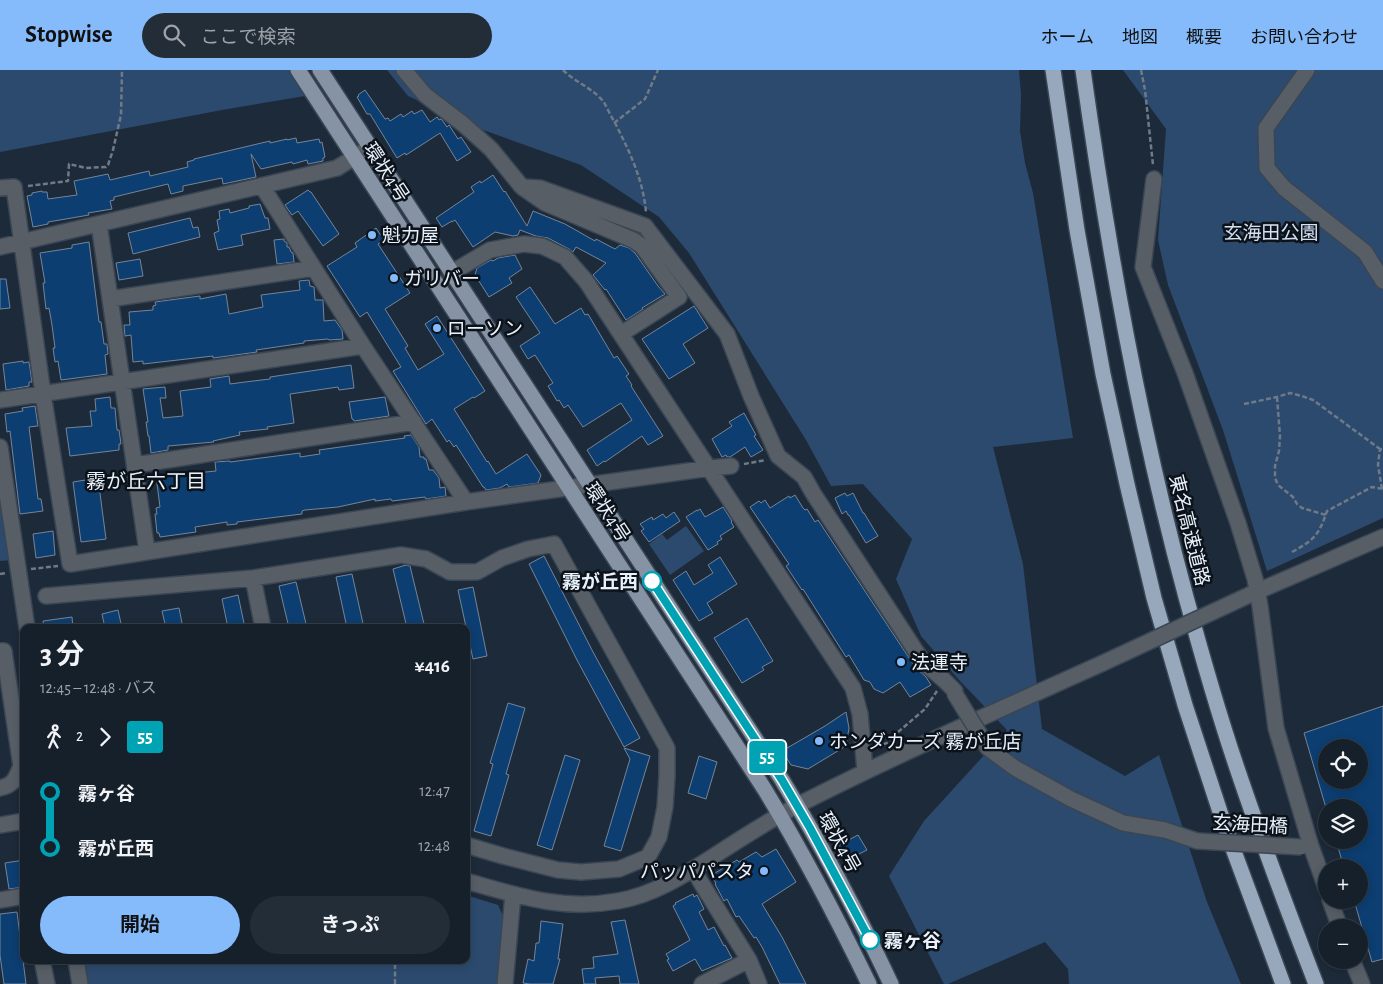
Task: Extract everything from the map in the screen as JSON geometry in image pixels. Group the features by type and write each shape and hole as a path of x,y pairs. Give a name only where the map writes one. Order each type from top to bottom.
{"highway":[{"path":"1053,70 1077,230 1103,374 1154,598 1185,705 1225,827 1283,984"},
{"name":"東名高速道路","path":"1083,70 1101,194 1141,410 1185,594 1209,680 1238,772 1268,859 1316,984"}],"main road":[{"name":"環状4号","path":"298,70 780,815 843,930 870,984"},
{"name":"環状4号","path":"320,70 797,806 863,924 891,984"}],"street":[{"path":"404,70 425,95 463,124 491,149 522,187 545,203 633,240 642,246 679,297 621,334"},
{"path":"1307,70 1266,128 1267,168 1284,188 1365,252 1383,281"},
{"path":"0,248 338,168 369,148"},
{"path":"1154,179 1143,267 1205,428 1238,524 1253,593 1276,728 1306,846 1318,871"},
{"path":"262,186 363,346 466,502"},
{"path":"522,187 540,188 644,226 727,334 772,458"},
{"path":"7,188 21,242 70,564 466,502 731,466"},
{"path":"99,224 147,551"},
{"path":"451,273 490,250 524,244 542,246 565,257 586,281 853,688 860,714 865,772"},
{"path":"110,299 314,268"},
{"path":"0,400 363,346"},
{"path":"135,465 414,422"},
{"path":"0,447 27,624"},
{"name":"玄海田橋","path":"772,458 804,476 813,493 923,662 955,692 988,748 1015,768 1071,799 1123,823 1166,830 1197,841 1306,846"},
{"path":"470,882 534,900 559,904 594,904 640,896 694,869 780,815 865,772 1253,593 1383,537"},
{"path":"46,596 253,578 401,555 426,559 450,572 477,572 502,558 528,549 554,544 667,748 665,807 659,837 648,857 619,869 581,872 558,870 470,846"},
{"path":"253,578 262,624"},
{"path":"0,652 4,651 20,759"},
{"path":"0,788 8,786 16,778 20,768"},
{"path":"0,824 20,822"},
{"path":"694,869 749,960 759,984"},
{"path":"506,984 513,894"},
{"path":"0,900 20,897"},
{"path":"702,984 749,960"},
{"path":"43,964 47,984"},
{"path":"77,964 80,984"},
{"path":"1356,969 1362,984"}],"path":[{"path":"7,188 68,181 69,164 86,168 106,168 113,150 121,115 122,70"},
{"path":"563,70 568,76 585,86 603,101 629,150 645,196 646,218 644,226"},
{"path":"614,123 645,99 658,70"},
{"path":"1141,70 1145,90 1154,179"},
{"path":"1244,404 1290,393 1302,396 1313,400 1381,450 1378,465 1382,489 1372,487 1327,511 1320,528 1309,542 1292,552"},
{"path":"1277,397 1280,436 1275,478 1278,484 1302,508 1326,515"},
{"path":"731,466 772,458"},
{"path":"0,574 70,564"},
{"path":"863,752 896,739 898,732 925,710 941,686"},
{"path":"395,964 395,984"}],"green space":[{"path":"0,70 291,70 311,95 0,152"},
{"path":"387,70 1019,70 1021,94 1020,131 1025,163 1033,193 1073,438 993,447 1023,564 1042,729 1125,776 1159,755 1207,902 1241,984 1069,984 1068,969 1045,942 948,984 944,984 889,876 924,821 1007,730 959,680 921,636 896,579 912,539 863,484 831,486 806,440 689,253 659,217 581,165 472,126 408,96"},
{"name":"玄海田公園","path":"1123,70 1383,70 1383,518 1267,571 1223,430 1168,285 1158,240 1166,129"},
{"path":"0,489 12,560 0,561"},
{"path":"686,526 704,551 670,575 649,544 662,534 667,540"},
{"path":"470,896 498,905 504,918 499,984 84,984 82,964 470,964"}],"building":[{"path":"365,90 385,119 388,118 390,121 401,114 403,117 412,111 414,114 422,110 430,122 437,117 447,127 449,125 458,139 461,137 471,152 457,161 440,133 406,155 405,153 397,158 370,114 367,114 357,97"},
{"path":"296,138 297,143 319,139 320,143 322,142 325,157 323,161 308,164 307,160 261,169 251,154 256,177 223,184 222,178 183,186 183,191 171,194 168,184 114,197 114,200 110,201 112,209 48,222 48,224 33,227 27,196 32,195 32,193 47,192 48,199 77,195 74,181 108,174 110,180 149,171 150,176 188,167 187,162 194,159 270,141 270,143"},
{"path":"493,175 527,226 533,211 565,224 595,241 596,239 615,249 620,245 629,248 635,253 665,294 626,320 606,289 593,275 606,263 576,247 573,252 548,238 520,230 518,235 513,236 495,232 473,247 455,220 442,227 436,218 474,192 471,187"},
{"path":"308,190 339,234 323,246 298,211 292,215 285,205"},
{"path":"260,204 265,218 268,218 270,229 241,235 243,245 218,250 214,233 219,231 217,220 220,219 219,211 229,209 230,213"},
{"path":"190,218 193,228 198,227 200,237 133,254 128,233"},
{"path":"376,228 384,240 378,244 410,293 385,309 408,346 405,348 418,370 444,354 425,324 437,316 485,391 454,409 496,474 527,454 541,475 538,483 509,487 507,484 500,488 486,490 456,445 454,447 449,440 447,442 432,419 426,424 393,371 401,367 367,312 360,317 327,266 357,247 355,243"},
{"path":"284,239 287,247 293,253 294,262 277,264 274,240"},
{"path":"89,242 99,322 101,322 104,344 107,344 108,354 105,355 107,374 61,380 58,361 55,362 53,348 55,348 49,308 46,309 43,283 45,283 40,253 72,248 72,245"},
{"path":"515,255 522,269 509,278 512,283 489,297 475,275 477,268 491,260"},
{"path":"140,259 143,276 119,280 116,263"},
{"path":"0,279 6,279 10,308 0,309"},
{"path":"309,280 310,286 314,287 315,300 323,300 324,321 335,320 342,330 343,339 304,341 304,343 256,350 257,352 213,358 213,356 143,364 143,361 133,362 131,335 125,336 124,325 130,325 129,312 153,310 153,306 156,305 155,302 200,296 200,299 226,294 229,314 263,307 261,295 300,290 299,281"},
{"path":"530,287 555,324 581,308 585,315 588,314 614,358 617,356 629,374 626,376 631,386 663,436 648,445 642,436 597,466 587,450 632,420 621,403 583,427 568,405 564,408 559,400 557,401 548,386 553,383 535,355 528,359 520,346 540,333 516,297"},
{"path":"694,306 708,328 683,344 695,363 669,379 642,339"},
{"path":"23,361 23,363 29,362 32,382 29,382 29,386 6,390 3,364"},
{"path":"351,365 354,388 339,390 338,387 290,394 294,423 267,427 268,429 239,432 240,435 214,442 168,446 168,450 151,453 143,389 165,387 166,398 160,398 163,418 183,416 180,391 211,387 210,379 229,376 230,384"},
{"path":"110,397 111,408 115,408 117,430 119,430 121,444 119,444 119,450 70,456 66,428 92,426 90,411 96,411 95,399"},
{"path":"385,397 389,416 354,421 352,419 349,402"},
{"path":"35,406 38,426 29,427 38,499 41,499 43,511 20,514 10,431 7,432 5,414 23,411 22,408"},
{"path":"744,413 756,435 754,436 763,450 751,457 745,447 730,457 726,455 722,457 712,439 732,426 729,422"},
{"path":"411,435 419,447 420,457 426,459 429,470 433,470 439,478 440,488 445,487 446,496 392,501 391,499 375,501 375,499 338,507 305,510 302,511 302,514 237,522 237,524 227,525 227,522 195,527 196,532 160,537 159,533 157,533 155,514 157,514 156,508 160,507 156,476 216,471 215,462 230,462 300,453 300,457 320,454 319,450 405,438 404,436"},
{"path":"98,478 106,539 81,542 73,482"},
{"path":"845,493 847,496 853,493 878,536 866,543 846,511 842,514 835,498"},
{"path":"795,495 815,522 818,520 915,667 926,677 931,685 910,697 900,682 883,693 874,689 870,682 864,680 849,655 846,657 803,589 786,566 789,564 750,507 759,501 761,503 765,500 770,508 789,496 790,498"},
{"path":"723,507 734,527 720,536 722,539 717,542 718,544 708,550 686,517 700,509 705,517"},
{"path":"674,512 680,521 649,542 641,531 644,529 640,524 652,517 653,520 663,514 666,518"},
{"path":"53,531 55,555 36,558 33,534"},
{"path":"544,556 640,738 624,747 577,660 529,564"},
{"path":"720,557 737,584 707,603 713,613 699,621 673,580 686,571 694,585 713,573 708,565"},
{"path":"406,565 410,566 424,624 406,624 393,569"},
{"path":"352,574 363,624 346,624 336,577"},
{"path":"296,582 306,624 288,624 279,586"},
{"path":"473,587 487,656 473,659 470,645 470,624 465,624 458,590"},
{"path":"238,595 244,624 227,624 222,599"},
{"path":"179,608 182,624 165,624 162,611"},
{"path":"118,610 121,624 104,624 102,614"},
{"path":"72,617 73,624 43,624 43,621"},
{"path":"747,618 773,661 762,667 764,670 742,683 714,638"},
{"path":"508,703 525,708 506,774 509,775 491,836 474,831 493,764 490,763"},
{"path":"1383,706 1383,959 1372,962 1368,948 1368,919 1360,919 1357,909 1368,909 1368,859 1341,859 1339,849 1368,849 1368,799 1323,799 1320,789 1368,789 1368,739 1318,739 1318,781 1304,733"},
{"path":"846,712 849,728 846,746 808,769 791,765 782,751"},
{"path":"624,748 650,756 621,851 604,846 630,759"},
{"path":"565,755 580,760 552,850 537,845"},
{"path":"699,756 717,762 706,799 688,793"},
{"path":"858,835 867,850 847,860 839,845"},
{"path":"776,849 796,882 762,904 782,937 806,984 780,984 756,937 754,938 739,916 736,917 727,899 724,901 713,879 715,873 737,860 739,862 756,852 762,857"},
{"path":"20,861 20,888 9,889 5,863"},
{"path":"693,894 694,897 697,895 704,909 699,912 708,930 714,927 732,958 702,971 695,959 673,971 666,954 690,940 673,906 675,903"},
{"path":"17,912 20,936 20,964 24,964 26,984 4,984 0,955 0,914"},
{"path":"625,920 639,984 620,984 619,976 595,978 596,984 584,984 582,969 594,968 593,957 618,954 611,922"},
{"path":"541,921 563,924 558,959 560,959 553,984 523,983 528,959 534,961 536,943 539,943"}],"bus line":[{"name":"55","path":"652,581 782,780 863,924 870,940"}],"place":[{"name":"魁力屋","path":"372,235"},
{"name":"ガリバー","path":"394,278"},
{"name":"ローソン","path":"437,328"},
{"name":"霧が丘西","path":"652,581"},
{"name":"法運寺","path":"901,662"},
{"name":"ホンダカーズ 霧が丘店","path":"819,741"},
{"name":"パッパパスタ","path":"764,871"},
{"name":"霧ヶ谷","path":"870,940"}],"district":[{"name":"霧が丘六丁目","path":"146,481"}]}
